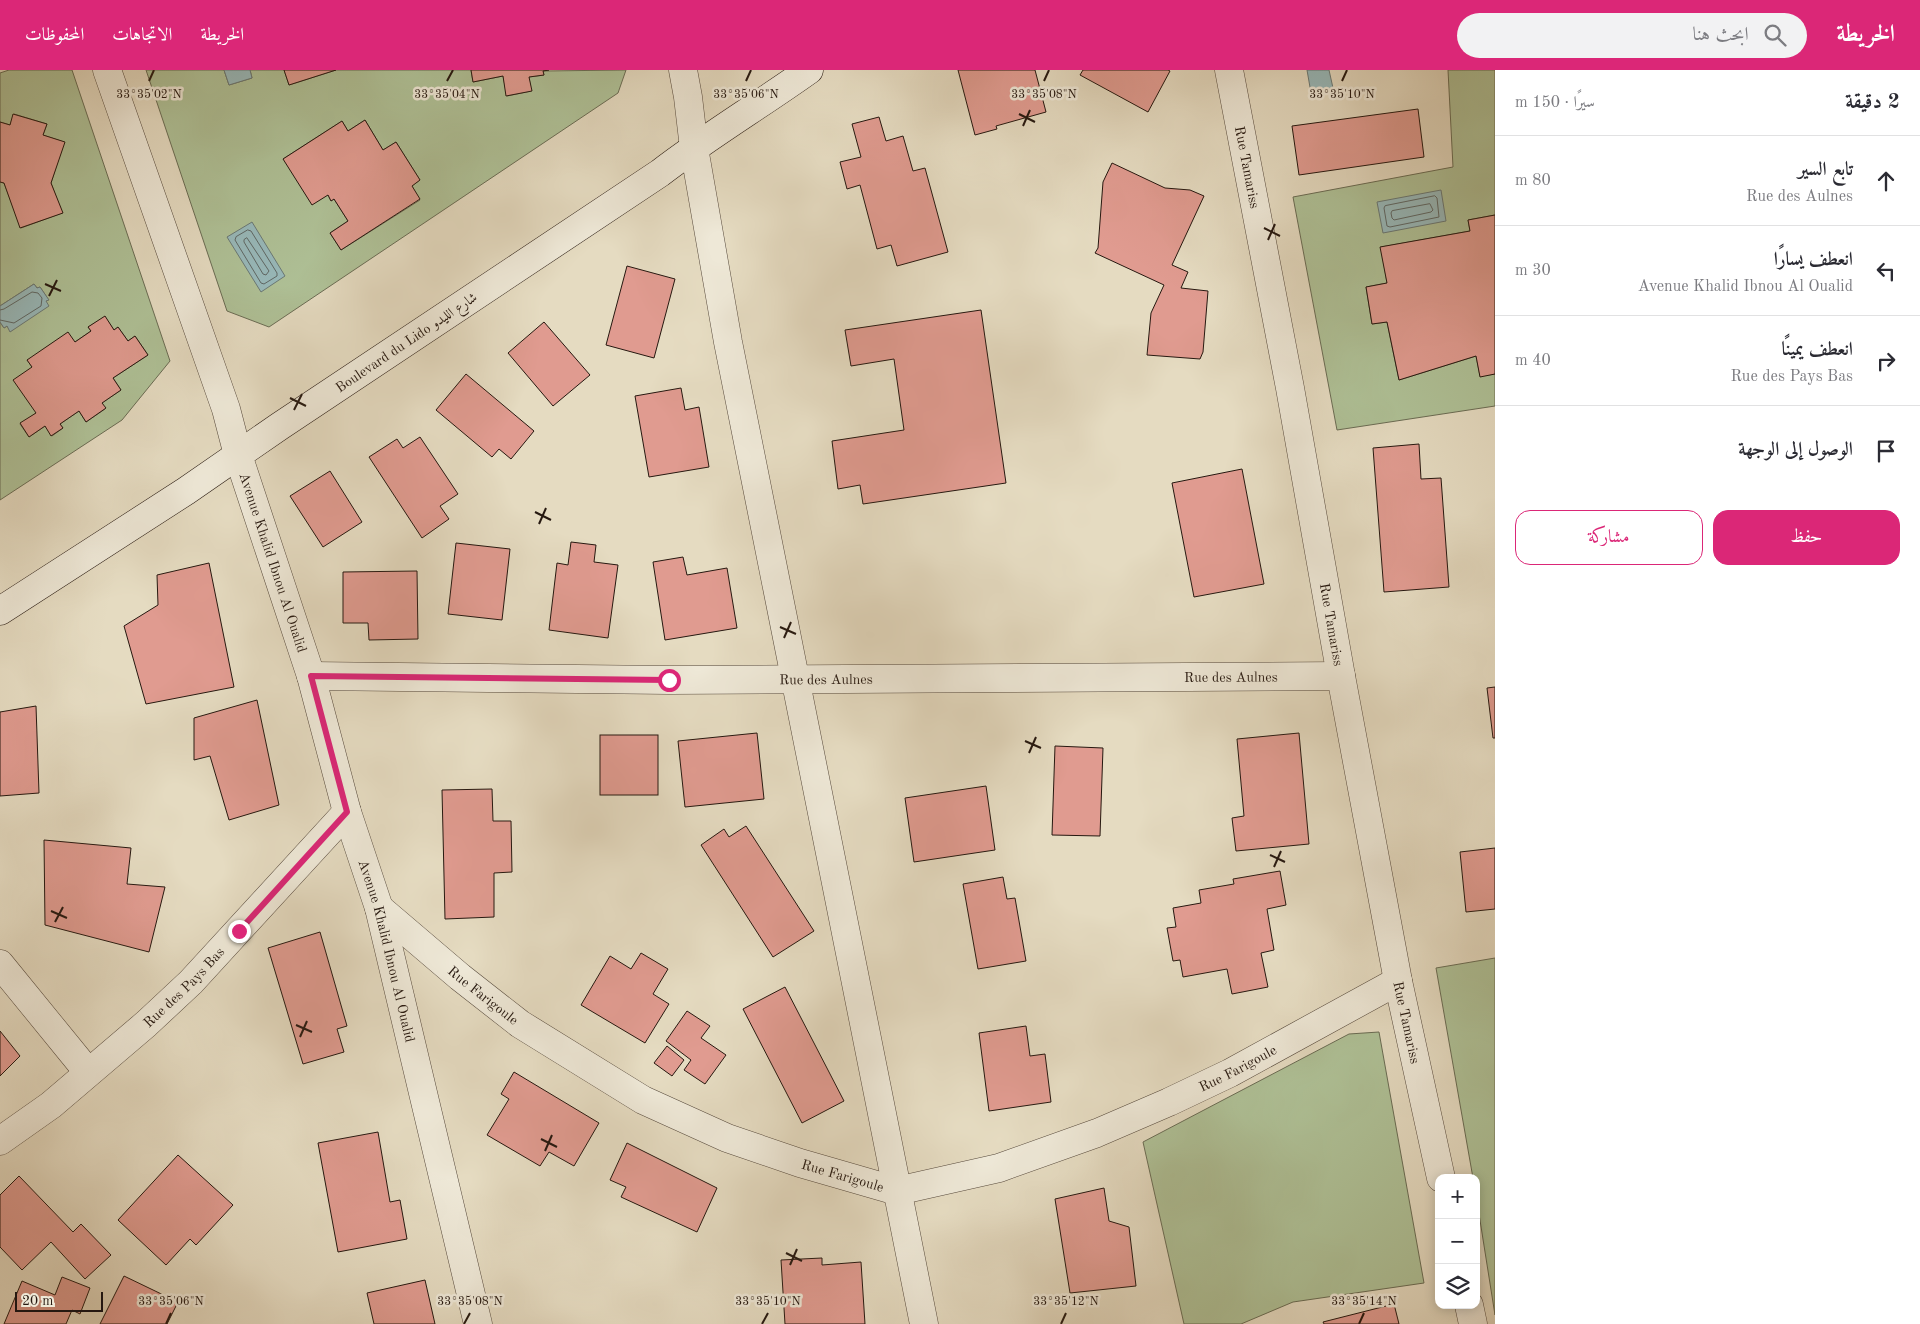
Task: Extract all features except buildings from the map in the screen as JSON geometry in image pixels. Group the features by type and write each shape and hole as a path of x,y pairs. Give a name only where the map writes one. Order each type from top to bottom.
{"street":[{"name":"Avenue Khalid Ibnou Al Oualid","path":"107,70 226,409 238,455 311,676 347,812 379,908 478,1324"},
{"path":"683,70 694,148 728,342 924,1324"},
{"name":"Boulevard du Lido شارع الليدو","path":"0,611 186,491 660,173 809,70"},
{"name":"Rue Tamariss","path":"1229,70 1288,378 1398,981 1440,1174"},
{"name":"Rue des Aulnes","path":"311,676 669,680 1341,676"},
{"name":"Rue des Pays Bas","path":"0,1141 51,1105 146,1024 191,982 347,812"},
{"name":"Rue Farigoule","path":"379,908 460,977 520,1024 643,1100 727,1138 800,1164 897,1191 999,1168 1097,1132 1169,1102 1230,1073 1398,981"},
{"path":"0,964 88,1072"},
{"path":"1470,1309 1473,1324"}],"green space":[{"path":"9,70 72,70 170,361 122,420 0,500 0,322 4,328 7,326 11,331 48,299 40,287 37,288 34,284 0,306 0,182 4,183 21,228 62,213 51,183 64,142 43,135 47,124 14,114 10,125 0,122 0,73","holes":["105,317 114,330 118,327 128,341 135,336 148,355 113,378 121,390 102,403 105,409 86,422 79,411 60,424 63,428 52,436 45,426 29,437 20,424 36,413 32,367 27,360 75,342 91,331 88,327"]},
{"path":"146,70 224,70 229,85 252,78 250,70 284,70 289,85 336,70 471,70 473,82 503,76 507,96 531,91 529,77 544,75 543,71 626,70 618,93 269,327 227,311","holes":["365,120 383,150 396,142 420,180 412,186 420,200 341,250 330,233 348,221 334,199 331,201 328,195 283,159 342,121 348,131"]},
{"path":"1448,70 1495,70 1495,215 1468,220 1470,231 1381,247 1387,283 1366,287 1372,324 1387,322 1399,380 1476,356 1480,376 1495,374 1495,406 1337,430 1293,197 1453,167"},
{"path":"1495,958 1495,1315 1480,1220 1480,1174 1472,1174 1436,968"},
{"path":"1379,1032 1424,1283 1293,1302 1241,1324 1184,1324 1143,1142 1349,1034"}],"water":[{"path":"224,70 250,70 252,78 229,85"},
{"path":"1307,70 1329,70 1333,88 1311,93"},
{"path":"1441,190 1446,221 1383,233 1377,202"},
{"path":"252,222 285,276 261,292 227,237"},
{"path":"34,284 37,288 40,287 49,300 46,301 49,306 10,332 7,326 4,328 0,322 0,306"}],"route":[{"path":"239,931 347,812 311,676 669,680"}]}
